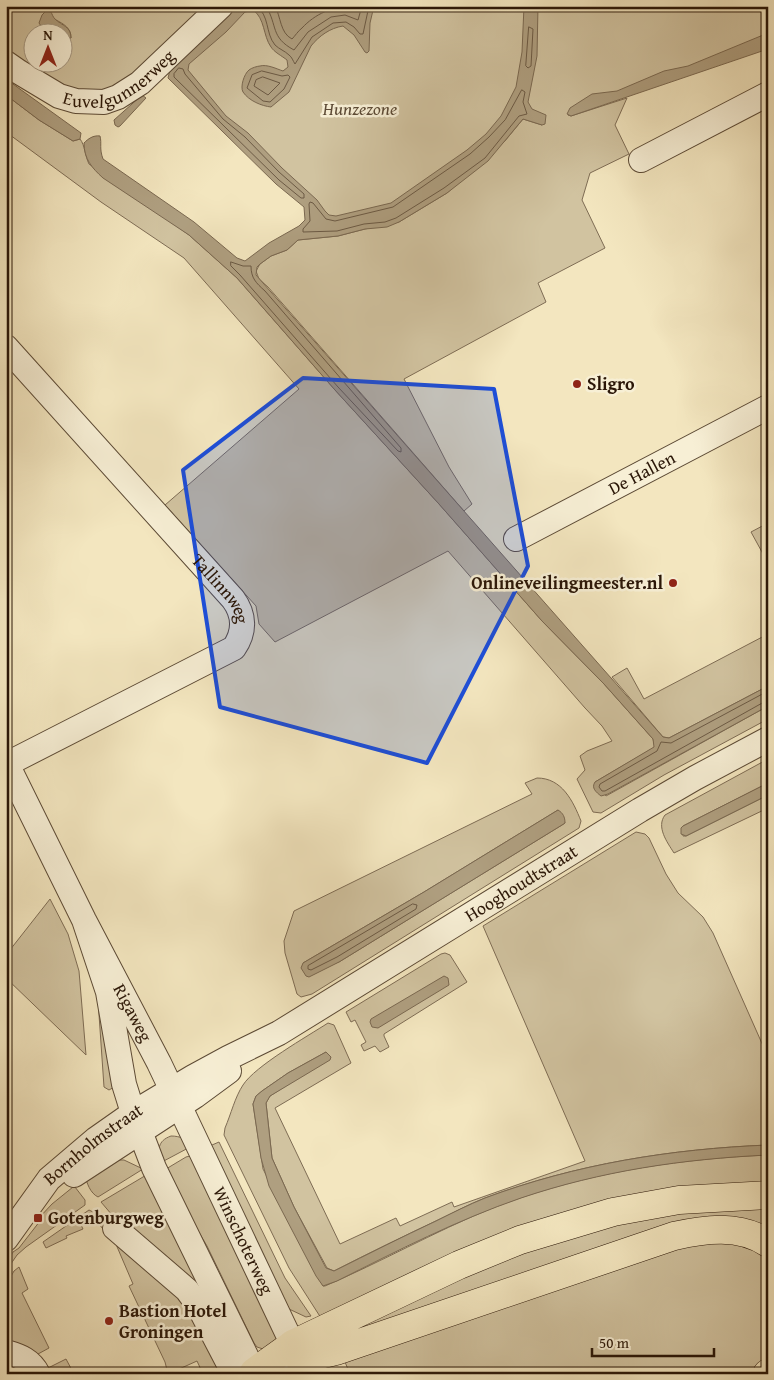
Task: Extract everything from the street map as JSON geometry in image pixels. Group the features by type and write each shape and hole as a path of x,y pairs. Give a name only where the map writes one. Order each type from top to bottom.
{"main road":[{"path":"300,1359 459,1264 520,1240 613,1212 679,1200 768,1195"},
{"path":"248,1373 300,1359 336,1352 674,1236 691,1232 724,1230 751,1234 768,1243"}],"street":[{"name":"Euvelgunnerweg","path":"6,63 59,96 76,101 104,102 118,97 140,83 221,6"},
{"path":"641,160 768,94"},
{"name":"Tallinnweg","path":"6,347 233,599 240,611 243,625 242,634 234,648 7,763"},
{"name":"De Hallen","path":"516,540 768,407"},
{"name":"Hooghoudtstraat","path":"176,1098 228,1058 279,1033 640,810 768,739"},
{"name":"Rigaweg","path":"7,763 84,920 160,1063 176,1098"},
{"name":"Rigaweg","path":"84,920 108,992 124,1084 137,1122"},
{"name":"Bornholmstraat","path":"6,1240 27,1210 99,1158 137,1122 176,1098"},
{"name":"Winschoterweg","path":"176,1098 300,1359"},
{"path":"137,1122 154,1168 248,1373"},
{"path":"116,1228 186,1290 248,1373"},
{"path":"6,1352 25,1358 35,1366 38,1374"}],"highlighted area":[{"path":"303,378 494,389 528,566 427,763 220,707 183,470"}],"green space":[{"path":"6,6 201,6 197,10 198,22 126,87 77,96 33,72 72,72 72,22 59,22 56,20 54,22 22,22 22,66 6,57"},
{"name":"Hunzezone","path":"241,6 768,6 768,43 568,115 571,116 627,98 615,125 629,154 590,173 582,200 605,248 538,283 546,302 404,379 449,467 472,504 464,511 259,279 256,271 260,264 271,256 287,250 298,240 338,236 399,222 447,193 505,141 523,119 542,125 523,113 419,195 336,229 174,74"},
{"path":"6,95 39,120 73,141 80,139 89,164 189,235 237,278 542,621 604,684 653,739 655,747 595,782 606,796 768,706 768,719 664,775 601,813 593,812 577,779 585,770 580,756 587,751 612,741 602,726 448,551 275,642 259,624 256,606 165,505 299,389 184,258 101,202 6,132"},
{"path":"768,523 768,563 751,532"},
{"path":"768,634 768,686 669,738 663,737 612,677 627,668 644,699"},
{"path":"768,759 768,783 683,826 683,836 768,795 768,808 674,853 662,829 665,815"},
{"path":"537,778 546,779 560,786 578,813 581,821 579,828 312,994 301,997 297,994 285,953 284,941 294,911 532,794 525,783","holes":["558,810 565,823 339,962 332,964 303,963"]},
{"path":"636,832 645,834 649,838 666,874 678,893 703,917 713,933 768,1057 768,1145 696,1150 624,1160 589,1167 519,1186 479,1200 334,1271 327,1268 294,1207 272,1158 266,1103 270,1096 331,1057 326,1052 288,1073 256,1096 253,1104 263,1169 323,1286 490,1209 557,1186 626,1170 697,1160 768,1155 768,1187 727,1188 321,1318 289,1268 224,1135 233,1106 243,1085 249,1077 282,1052 328,1023 334,1025 351,1063 275,1108 340,1244 396,1218 400,1226 452,1202 454,1207 585,1161 483,926"},
{"path":"50,899 68,934 79,971 86,1055 6,978 6,955"},
{"path":"445,953 450,955 467,982 384,1034 389,1047 380,1052 375,1046 364,1051 361,1045 366,1042 355,1020 351,1022 346,1012"},
{"path":"98,1000 116,1086 109,1090 104,1087"},
{"path":"171,1136 183,1138 192,1146 160,1163 161,1143"},
{"path":"219,1142 285,1278 311,1316 306,1317 289,1309 205,1148"},
{"path":"194,1155 284,1339 263,1349 257,1347 254,1343 207,1246 184,1207 166,1169 186,1157"},
{"path":"118,1160 124,1160 143,1169 98,1197 91,1190 85,1176"},
{"path":"148,1174 247,1374 101,1202"},
{"path":"73,1187 85,1200 85,1205 26,1247 17,1255 6,1271 6,1265 13,1252 19,1248 40,1221 38,1219 52,1204"},
{"path":"768,1202 768,1233 756,1227 335,1344 330,1334 431,1285 629,1215"},
{"path":"89,1210 97,1214 111,1229 165,1275 227,1374 203,1374 197,1361 168,1374 165,1362 129,1286 133,1284 115,1242 94,1219 81,1225 83,1229 66,1236 67,1238 46,1248 43,1242"},
{"path":"725,1237 768,1254 768,1364 756,1374 350,1374 345,1362 676,1243"},
{"path":"19,1267 28,1289 22,1293 49,1348 38,1354 6,1344 6,1285 14,1271"},
{"path":"66,1359 74,1374 47,1374 46,1369"}],"water":[{"path":"236,6 374,6 370,23 369,51 367,53 354,35 343,26 329,31 311,46 289,92 271,107 252,100 242,90 244,77 251,69 258,66 266,66 283,71 288,67 287,60 268,43 262,22 253,10 245,12 226,32 189,64 188,70 226,116 248,133 317,200 329,215 336,216 391,203 467,150 486,134 501,116 516,87 522,52 524,6 538,6 537,56 528,102 532,109 546,115 545,124 542,125 523,119 488,161 447,193 399,222 387,227 365,229 338,236 298,240 287,250 271,256 260,264 257,267 256,275 663,737 669,738 768,686 768,706 608,794 601,796 594,788 595,782 654,747 653,739 604,684 542,621 237,278 189,235 103,178 92,167 85,154 84,143 93,137 100,136 103,159 194,222 237,258 245,261 269,243 299,226 305,220 304,207 276,184 168,78 170,70"},
{"path":"46,11 51,12 59,22 39,22"},
{"path":"768,33 768,49 571,116 567,114 570,108 592,94 617,91 664,71 688,66"},
{"path":"6,79 81,133 80,139 73,141 39,120 6,95"},
{"path":"142,95 146,98 120,126 115,125 114,120"},
{"path":"768,783 768,795 686,836 681,834 683,826"},
{"path":"558,810 565,819 565,823 562,825 339,962 309,977 306,976 301,968 303,963"},
{"path":"444,976 448,978 449,985 378,1028 372,1027 371,1019"},
{"path":"326,1052 331,1057 330,1060 270,1096 266,1103 272,1158 294,1207 326,1268 334,1271 485,1198 554,1176 624,1160 696,1150 768,1145 768,1155 674,1163 581,1180 521,1198 474,1216 323,1286 269,1186 261,1158 253,1104 256,1096 262,1091 288,1073"}],"place":[{"name":"Sligro","path":"577,384"},
{"name":"Onlineveilingmeester.nl","path":"673,583"},
{"name":"Gotenburgweg","path":"38,1218"},
{"name":"Bastion Hotel Groningen","path":"109,1321"}]}
